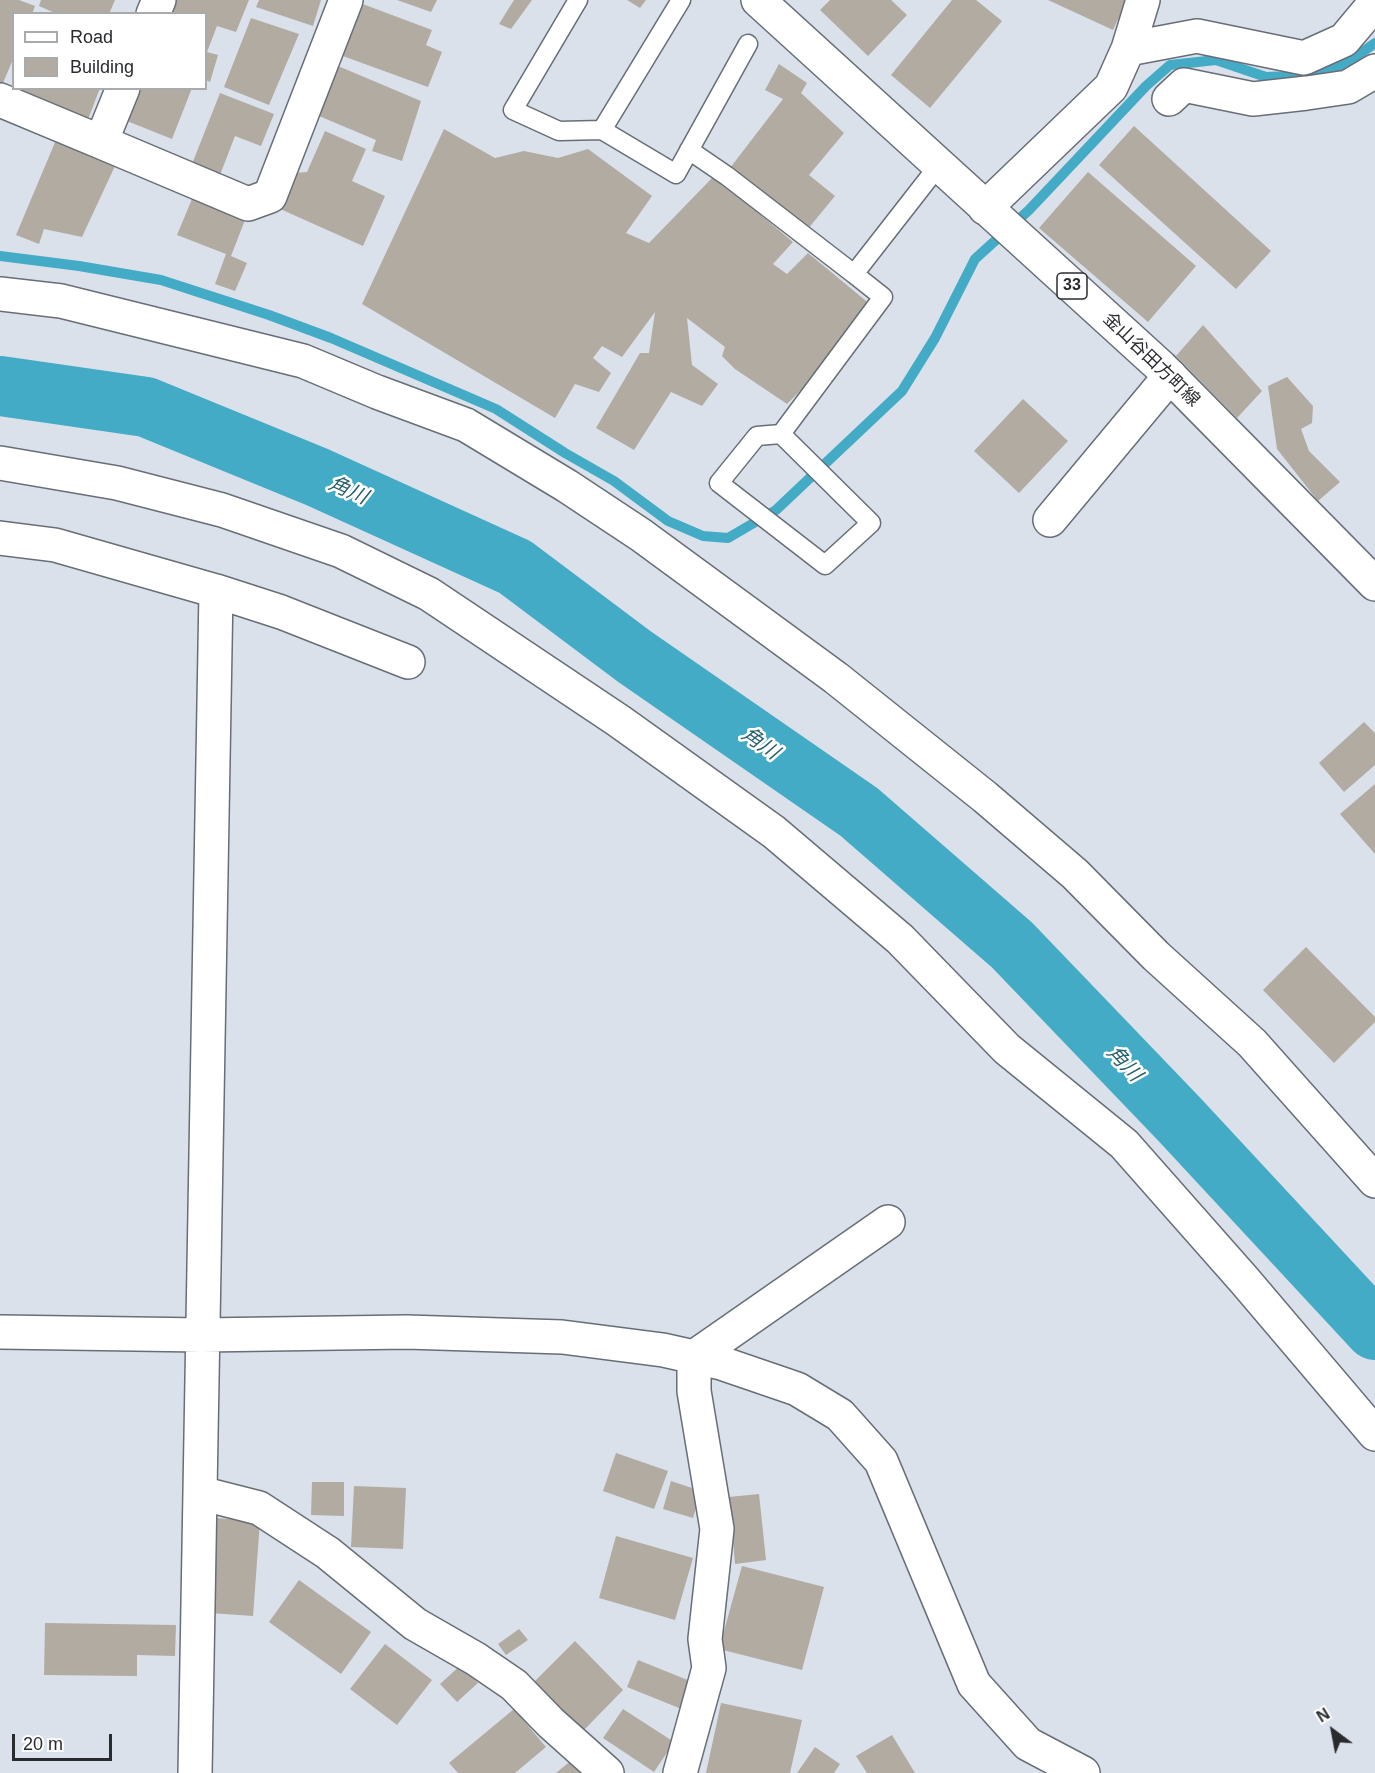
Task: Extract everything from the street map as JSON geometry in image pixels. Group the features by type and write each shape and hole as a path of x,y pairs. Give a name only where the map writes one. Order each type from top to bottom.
{"street":[{"path":"0,100 248,204 270,196 346,0"},
{"name":"金山谷田方町線","path":"758,0 1170,376 1375,584"},
{"path":"985,208 1110,87 1128,50 1143,0"},
{"path":"1128,50 1197,36 1304,58 1344,40 1375,3"},
{"path":"1228,95 1250,48"},
{"path":"1169,99 1184,86 1253,99 1348,87 1375,71"},
{"path":"101,142 122,90"},
{"path":"0,294 60,301 303,361 376,392 466,425 567,486 641,535 836,678 986,797 1066,866 1156,956 1252,1042 1375,1181"},
{"path":"1050,520 1170,376"},
{"path":"0,463 117,483 222,510 341,551 429,594 619,721 783,840 900,939 1007,1049 1124,1144 1245,1281 1375,1434"},
{"path":"0,538 55,545 216,591 281,612 408,663"},
{"path":"195,1773 216,591"},
{"path":"694,1357 888,1222"},
{"path":"0,1332 202,1335 407,1332 562,1337 663,1350 721,1363 797,1389 840,1415 881,1461 974,1684 1028,1744 1083,1773"},
{"path":"680,1773 709,1668 705,1639 717,1529 694,1391 694,1357"},
{"path":"200,1493 259,1508 328,1553 415,1624 476,1659 514,1685 551,1723 607,1773"}],"lane":[{"path":"578,0 513,110 559,131 602,130 676,174 748,44"},
{"path":"602,130 681,0"},
{"path":"690,150 728,176 883,297 781,434 757,436 719,483 825,565 871,523 781,434"},
{"path":"854,274 939,165"}],"building":[{"path":"0,0 19,0 35,6 33,12 12,12 12,62 0,90"},
{"path":"41,0 115,0 110,12 52,12 39,6"},
{"path":"177,0 249,0 236,32 217,26 207,52 207,12 172,12"},
{"path":"259,0 321,0 313,26 256,7"},
{"path":"397,0 437,0 431,12"},
{"path":"514,0 532,0 511,29 499,24"},
{"path":"627,0 646,0 640,8"},
{"path":"830,0 891,0 907,15 868,56 820,10"},
{"path":"952,0 976,0 1002,21 930,108 891,75"},
{"path":"1048,0 1127,0 1113,30"},
{"path":"360,3 432,30 426,45 442,52 428,87 340,55"},
{"path":"251,18 299,34 269,105 224,87"},
{"path":"207,52 218,55 210,82 207,80"},
{"path":"779,64 807,83 801,93 844,133 809,175 835,196 807,230 730,168 783,99 765,90"},
{"path":"338,66 421,101 402,161 372,151 376,140 319,116"},
{"path":"19,90 99,90 87,122"},
{"path":"139,90 191,90 172,139 127,121"},
{"path":"220,93 274,114 261,146 235,136 220,175 192,164"},
{"path":"1134,126 1271,251 1236,289 1099,165"},
{"path":"444,129 495,158 524,151 558,158 588,149 652,196 626,233 649,243 714,176 793,242 773,264 787,274 808,253 871,305 822,369 787,404 735,369 722,356 725,347 687,318 692,365 718,384 702,406 671,392 634,450 596,428 640,353 649,353 655,312 622,357 602,346 593,358 611,373 599,392 575,384 555,418 362,304"},
{"path":"325,131 366,149 352,181 385,196 363,246 278,208 294,173 307,172"},
{"path":"56,140 115,166 82,237 44,229 39,244 16,235"},
{"path":"1088,172 1196,266 1148,322 1039,228"},
{"path":"192,199 245,220 231,256 247,263 235,291 215,284 226,254 177,235"},
{"path":"1203,325 1262,391 1237,418 1176,356"},
{"path":"1287,377 1313,406 1312,423 1301,429 1309,451 1340,482 1318,501 1277,449 1268,386"},
{"path":"1023,399 1068,441 1019,493 974,451"},
{"path":"1364,722 1375,733 1375,765 1344,792 1319,763"},
{"path":"1375,784 1375,854 1340,814"},
{"path":"1306,947 1375,1017 1375,1022 1334,1063 1263,990"},
{"path":"616,1453 668,1471 654,1509 603,1491"},
{"path":"671,1481 701,1491 693,1518 663,1509"},
{"path":"312,1482 344,1482 344,1516 311,1515"},
{"path":"354,1486 406,1488 403,1549 351,1547"},
{"path":"759,1494 766,1560 735,1564 729,1497"},
{"path":"216,1518 260,1521 253,1616 210,1613"},
{"path":"616,1536 693,1558 675,1620 599,1598"},
{"path":"742,1566 824,1587 802,1670 719,1649"},
{"path":"299,1580 371,1632 341,1674 269,1622"},
{"path":"45,1623 176,1625 175,1656 137,1655 137,1676 44,1675"},
{"path":"519,1629 528,1640 506,1655 498,1644"},
{"path":"575,1641 623,1690 583,1731 534,1682"},
{"path":"385,1644 432,1680 397,1725 350,1689"},
{"path":"638,1660 695,1683 684,1710 627,1687"},
{"path":"461,1665 478,1683 457,1702 440,1684"},
{"path":"721,1703 802,1720 790,1773 706,1773"},
{"path":"514,1709 546,1747 515,1773 458,1773 449,1763"},
{"path":"623,1709 674,1742 654,1772 603,1738"},
{"path":"892,1735 915,1773 867,1773 856,1756"},
{"path":"815,1747 840,1764 834,1773 797,1773"},
{"path":"573,1759 584,1773 556,1773"}],"waterway":[{"path":"0,256 161,280 331,338 496,409 614,481 668,521 703,536 728,538 776,510 902,391 935,338 975,259 1029,210 1146,86 1170,65 1216,60 1266,77 1316,75 1347,63 1375,43"},
{"name":"角川","path":"0,386 146,407 317,477 515,567 635,657 859,812 1012,945 1179,1119 1375,1330"}]}
